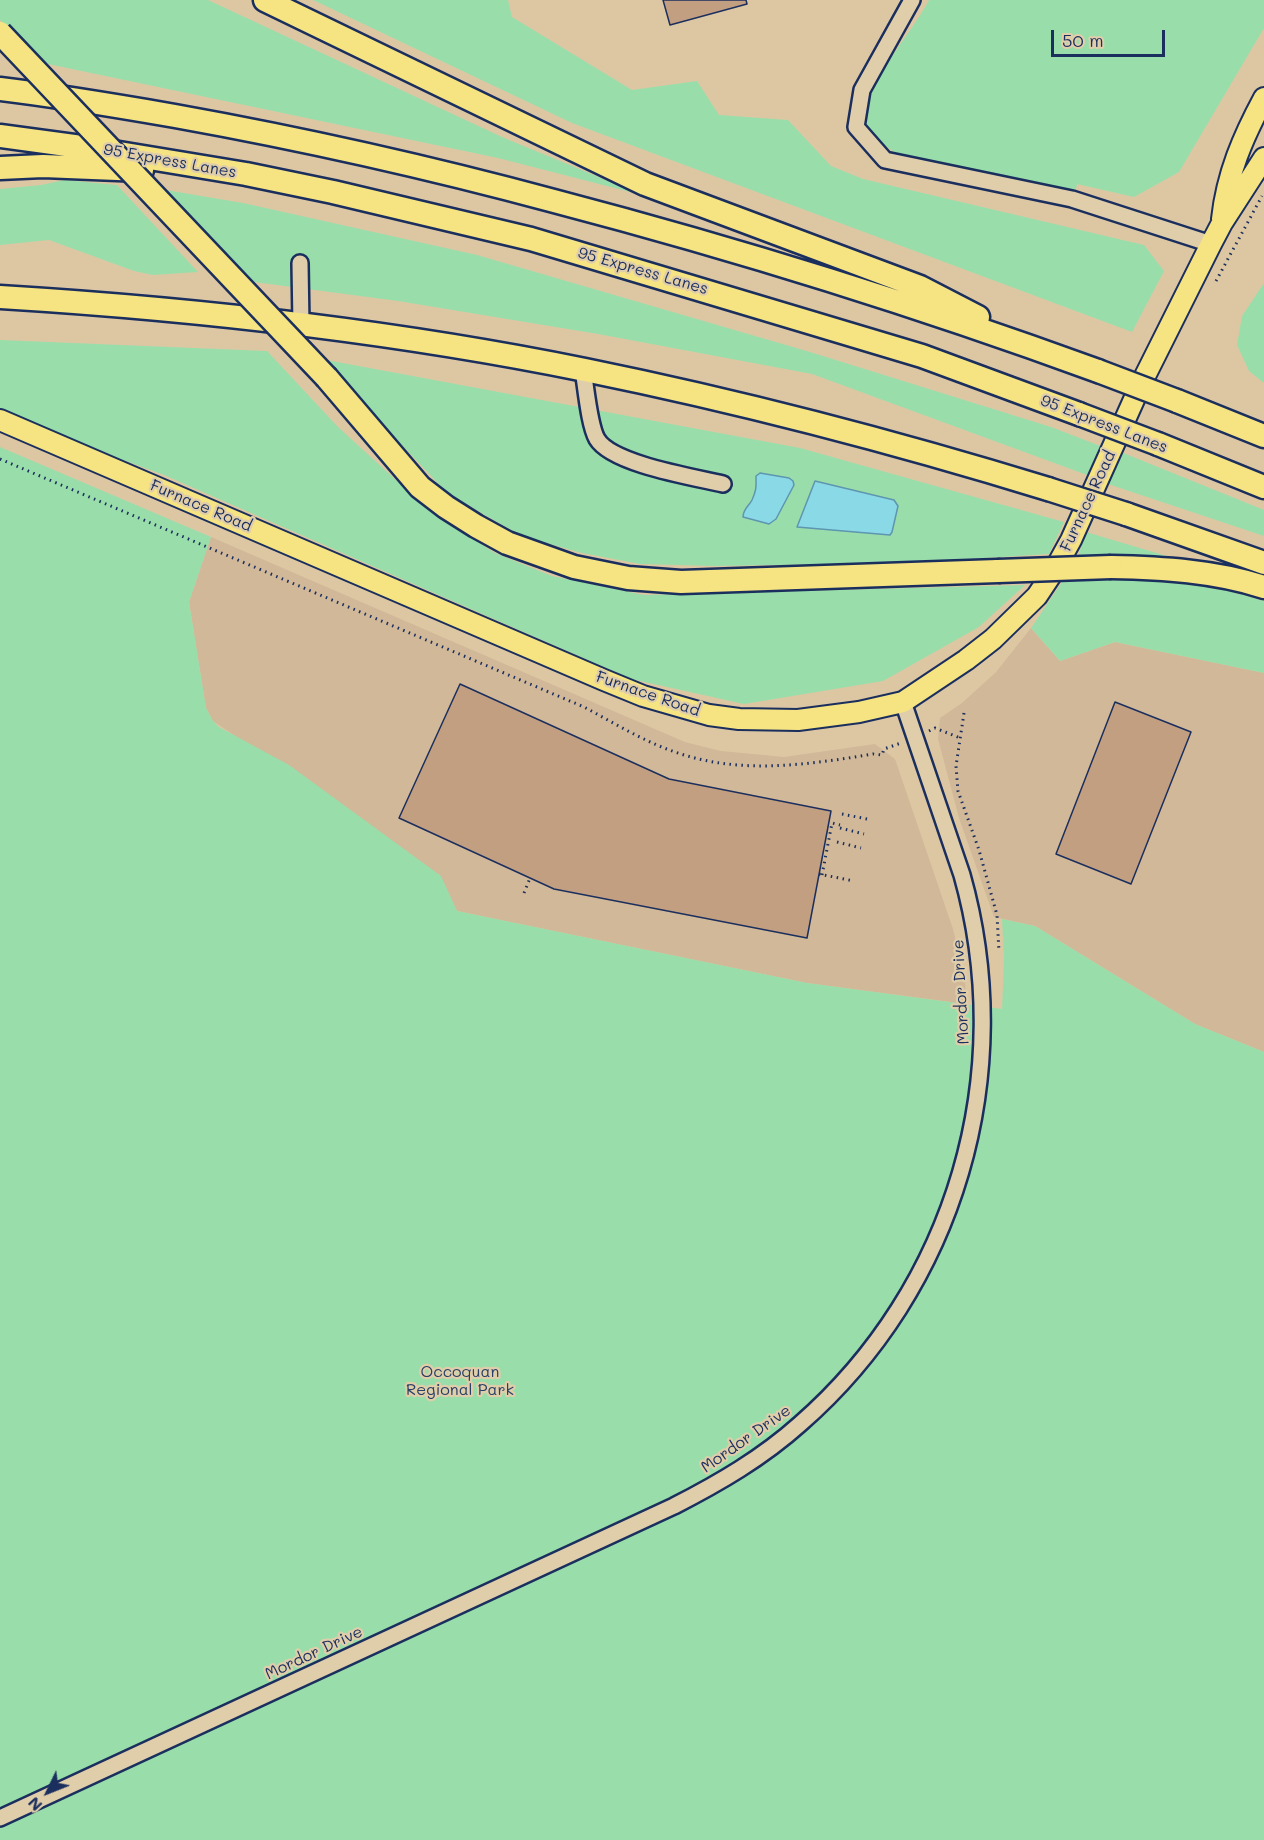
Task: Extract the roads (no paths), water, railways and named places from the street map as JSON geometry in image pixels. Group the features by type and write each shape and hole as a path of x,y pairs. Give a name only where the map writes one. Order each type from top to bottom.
{"highway":[{"path":"265,0 645,184 920,286 1038,349"},
{"path":"0,33 327,378 413,479 437,500 507,543 574,567 628,578 681,582 1111,567 1183,571 1264,587"},
{"path":"0,89 110,105 313,142 414,164 612,216 715,245 1038,349 1264,436"},
{"name":"95 Express Lanes","path":"0,136 246,174 333,192 542,242 922,356 1158,444 1264,487"},
{"path":"0,168 43,166 246,174"},
{"path":"0,297 152,308 301,325 583,370 810,421 941,456 1126,514 1264,563"}],"main road":[{"name":"Furnace Road","path":"1222,223 1232,166 1247,129 1264,98"},
{"name":"Furnace Road","path":"0,420 604,680 682,709 739,719 778,721 859,712 903,702 966,660 999,634 1037,596 1071,540 1141,384 1211,244 1264,158"}],"street":[{"path":"912,0 862,90 856,127 885,160 1072,199 1211,244"},
{"path":"300,263 301,325"},
{"path":"583,370 594,432 606,449 642,464 723,484"},
{"name":"Mordor Drive","path":"0,1818 674,1506 712,1486 770,1449 800,1425 865,1357 892,1320 939,1236 955,1194 969,1144 978,1099 982,1058 981,979 970,902 903,702"}],"water":[{"path":"760,473 789,478 794,485 776,519 769,524 743,517 755,493 756,476"},
{"path":"815,481 894,500 898,506 890,535 797,527"}],"park label":[{"name":"Occoquan Regional Park","path":"460,1381"}]}
